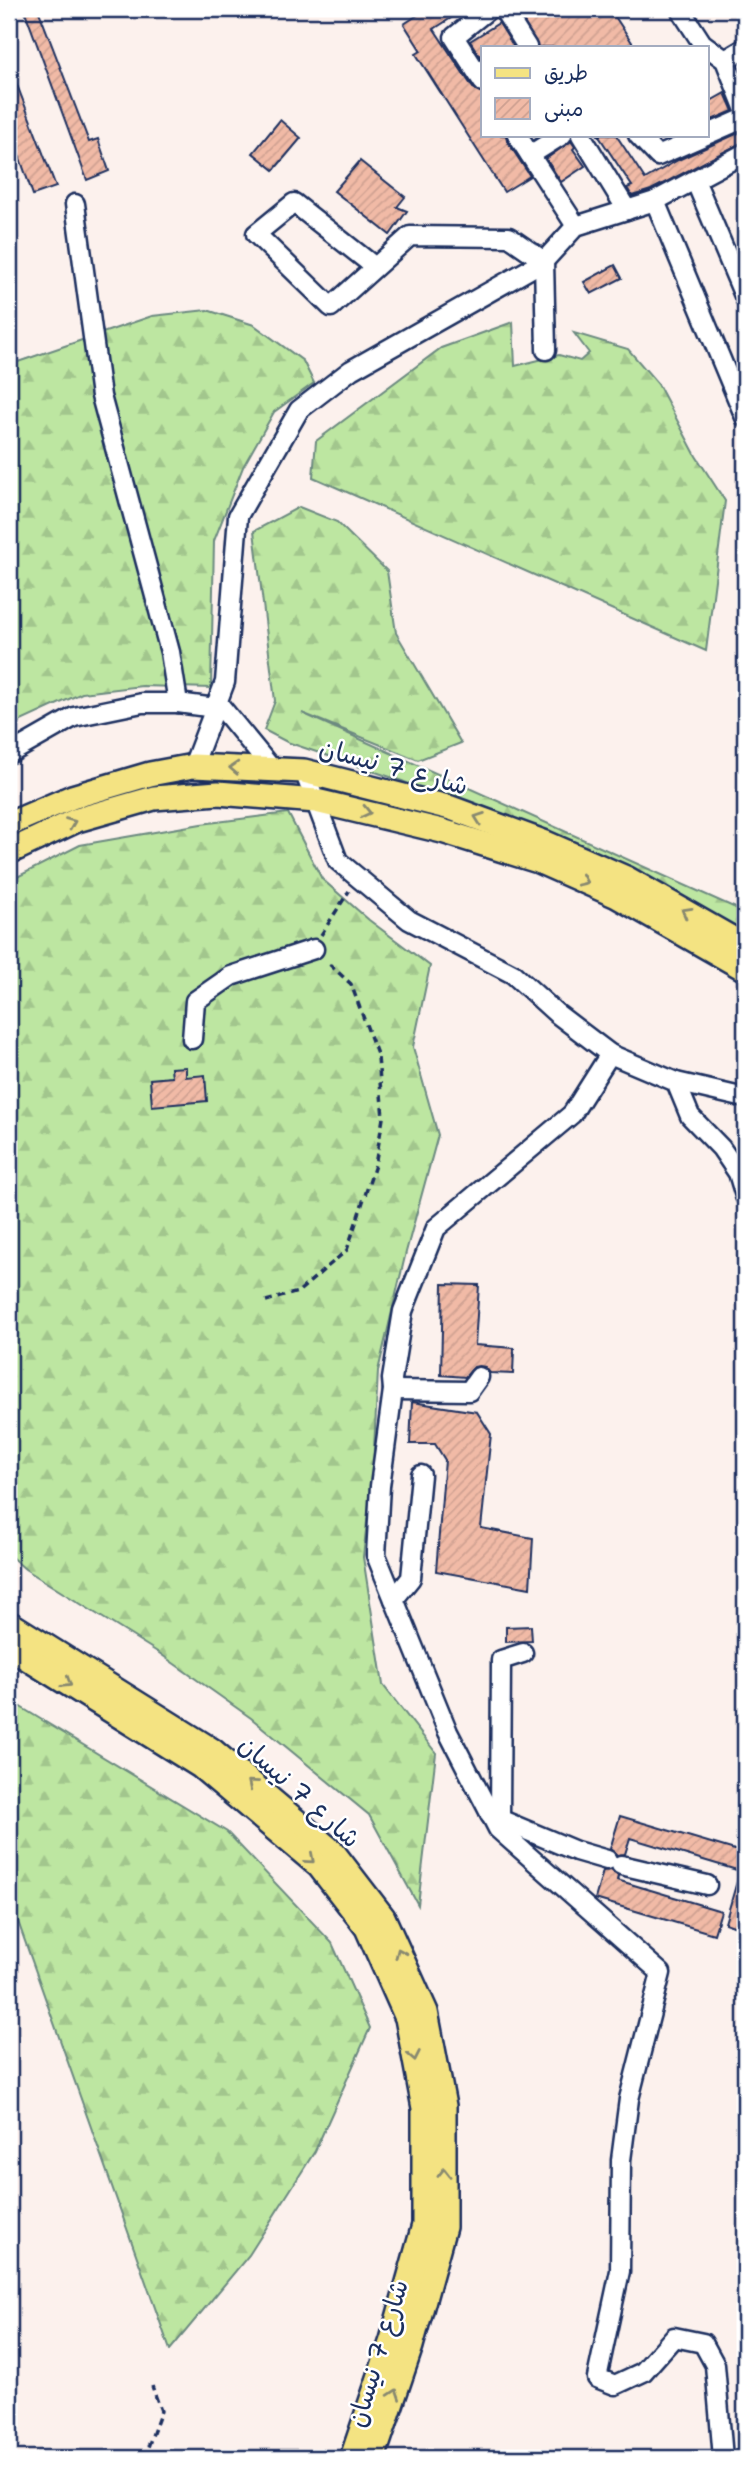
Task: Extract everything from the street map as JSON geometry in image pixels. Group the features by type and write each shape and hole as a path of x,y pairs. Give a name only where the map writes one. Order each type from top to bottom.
{"main road":[{"name":"شارع 7 نيسان","path":"9,824 72,797 150,774 193,766 304,771 451,808 546,843 626,878 745,946"},
{"name":"شارع 7 نيسان","path":"9,852 77,820 154,798 218,793 316,801 442,831 538,861 617,896 745,969"},
{"name":"شارع 7 نيسان","path":"9,1623 212,1749 333,1852 383,1917 426,2012 444,2106 443,2227 411,2346 373,2458"},
{"name":"شارع 7 نيسان","path":"9,1647 200,1766 319,1866 367,1928 407,2018 424,2108 424,2225 392,2340 352,2458"}],"street":[{"path":"481,79 454,37 489,9"},
{"path":"503,9 526,46"},
{"path":"680,9 706,46"},
{"path":"708,47 725,60 745,110"},
{"path":"725,60 745,48"},
{"path":"708,134 745,118"},
{"path":"518,136 576,226"},
{"path":"530,155 560,136"},
{"path":"582,136 627,210"},
{"path":"639,136 658,156 704,136"},
{"path":"193,766 225,682 238,516 299,410 351,370 544,261 576,226 655,201 745,153"},
{"path":"695,180 745,298"},
{"path":"655,201 745,417"},
{"path":"75,204 101,396 170,652 178,704"},
{"path":"375,267 294,204 256,234 331,307 410,236 509,237 544,261"},
{"path":"544,261 546,350"},
{"path":"9,754 74,717 142,703 216,705 272,769"},
{"path":"304,771 338,861 409,920 513,974 556,1013 610,1054 676,1082 745,1098"},
{"path":"192,1039 195,1001 231,976 314,949"},
{"path":"610,1054 572,1114 436,1228 403,1311 380,1486 376,1555 448,1732 495,1817 498,1829 661,1973 629,2099 621,2161 620,2271 597,2378 615,2385 643,2372 674,2337 703,2343 715,2365 723,2458"},
{"path":"676,1082 690,1116 726,1156 737,1173 745,1196"},
{"path":"393,1390 469,1391 479,1377"},
{"path":"394,1599 411,1578 421,1475"},
{"path":"495,1817 501,1660 523,1653"},
{"path":"495,1817 576,1851 707,1885"}],"path":[{"path":"266,1301 298,1292 347,1250 375,1165 383,1118 378,1057 351,984 314,949 358,878"},
{"path":"144,2458 161,2411 152,2386"}],"green space":[{"path":"207,310 254,325 303,361 314,383 274,412 243,467 214,541 211,688 142,686 82,693 21,721 9,732 9,365 152,316"},
{"path":"513,322 515,366 559,355 580,361 589,353 574,333 628,349 658,384 696,456 725,501 706,651 313,477 316,441 441,348"},
{"path":"299,507 337,522 387,571 396,633 461,743 418,760 302,713 745,910 745,944 585,861 402,781 287,742 264,730 275,701 254,531"},
{"path":"288,813 322,879 369,920 430,966 413,1047 438,1135 406,1252 378,1371 373,1469 363,1557 383,1685 436,1753 418,1905 369,1815 251,1718 159,1653 25,1569 9,1555 9,881 80,845 201,824"},
{"path":"9,1700 227,1832 332,1943 370,2028 315,2151 249,2255 170,2350 9,1896"}],"building":[{"path":"24,9 38,9 89,142 98,139 109,171 87,180"},
{"path":"427,9 465,9 434,29 473,88 481,92 481,136 506,136 530,176 504,192 416,54 421,51 404,24"},
{"path":"516,9 610,9 634,46 537,46"},
{"path":"499,23 513,46 481,46 481,58 470,41"},
{"path":"9,64 56,187 33,195 9,127"},
{"path":"725,93 733,111 708,122 708,102"},
{"path":"280,120 301,138 274,170 253,153"},
{"path":"743,131 745,141 651,190 632,196 627,188 632,186 599,136 617,136 645,179 678,160"},
{"path":"571,141 575,147 573,149 585,166 561,182 546,159"},
{"path":"360,161 405,197 397,207 407,211 390,235 334,191"},
{"path":"615,265 622,278 591,294 584,282"},
{"path":"186,1067 186,1077 205,1075 207,1101 152,1106 150,1079 172,1077 171,1068"},
{"path":"443,1284 479,1285 475,1345 514,1348 513,1374 490,1373 485,1367 479,1366 474,1367 465,1377 441,1375"},
{"path":"412,1402 477,1412 491,1434 481,1528 533,1538 530,1588 436,1571 445,1460 435,1444 410,1444"},
{"path":"531,1626 532,1641 506,1642 506,1627"},
{"path":"620,1816 745,1853 745,1930 725,1923 740,1871 630,1838 625,1854 617,1855 610,1849"},
{"path":"611,1870 618,1876 617,1880 721,1911 714,1934 595,1899 603,1871"}]}
